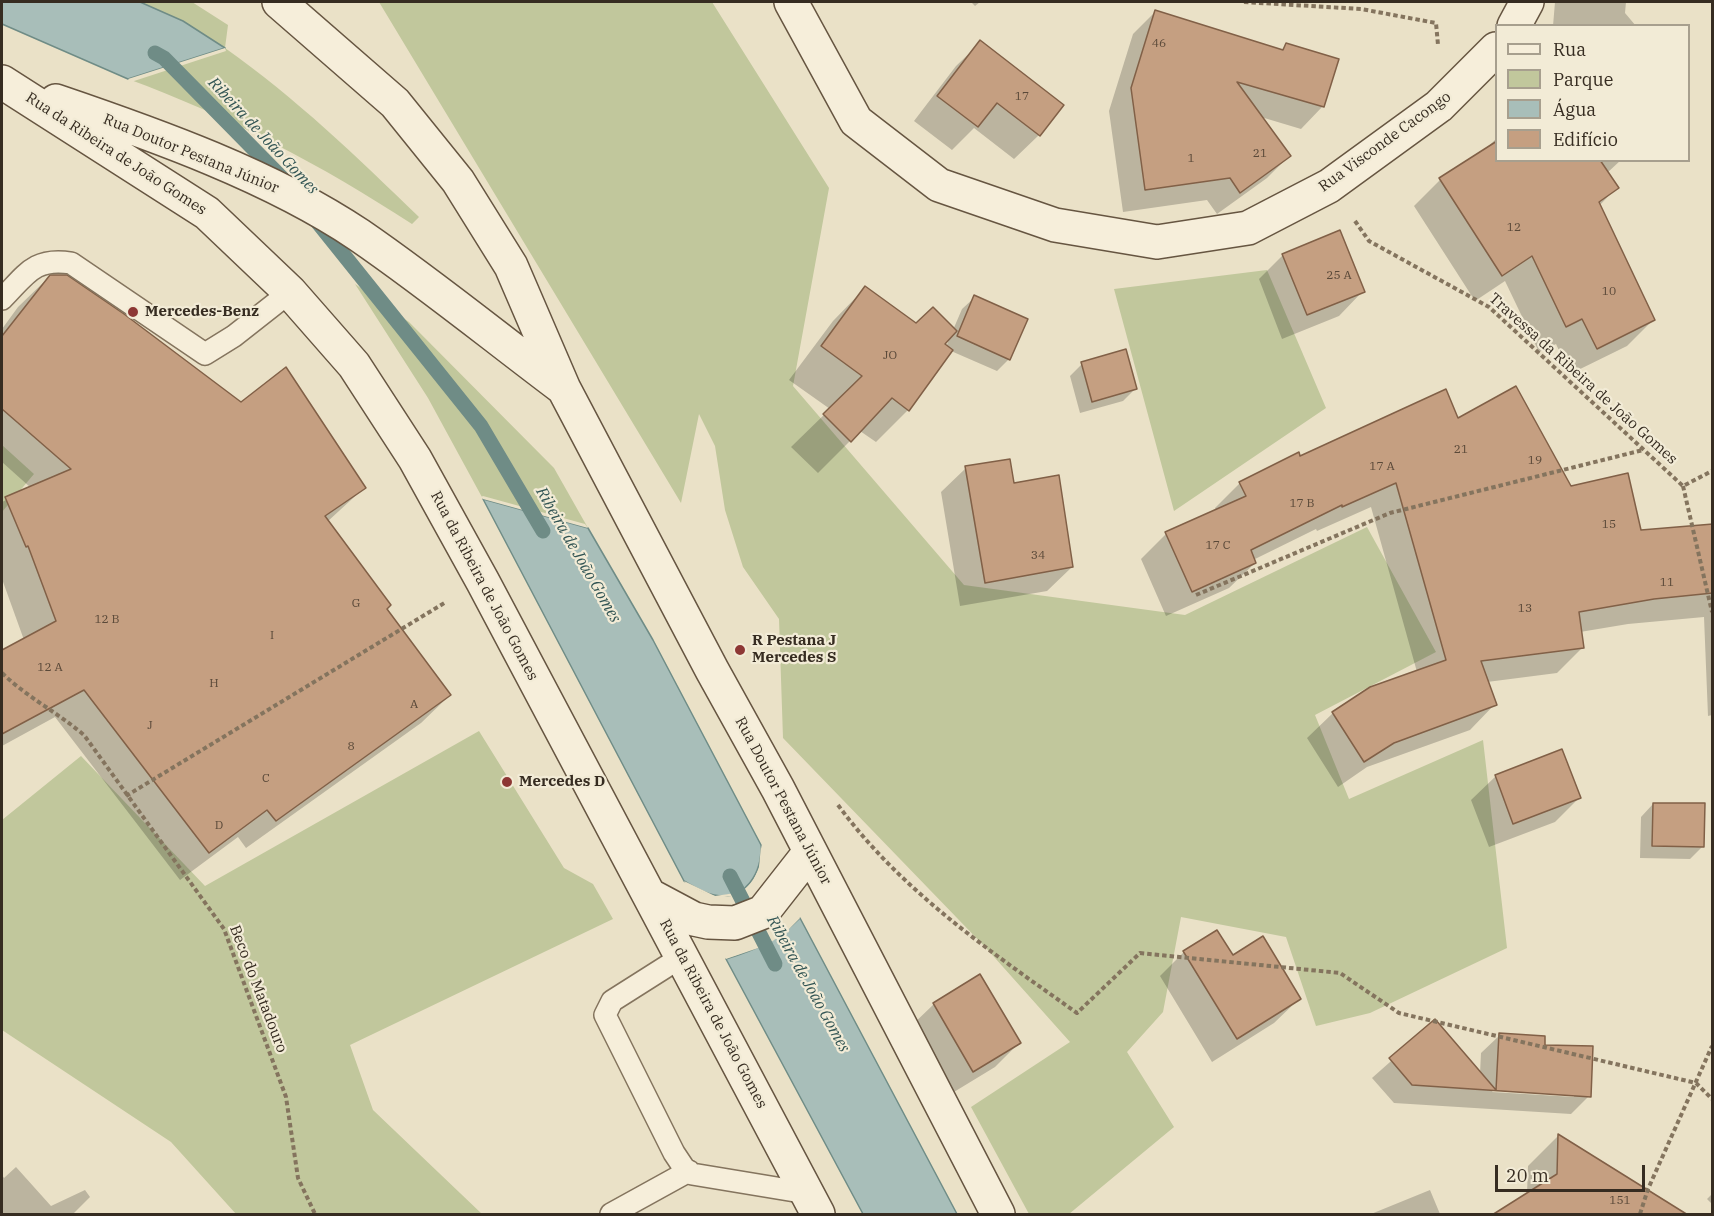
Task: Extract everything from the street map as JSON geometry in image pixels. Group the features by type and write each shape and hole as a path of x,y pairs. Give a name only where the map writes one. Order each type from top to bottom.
{"main road":[{"name":"Rua Doutor Pestana Júnior","path":"279,2 395,103 458,181 511,266 564,389 810,852 998,1215"},
{"name":"Rua Visconde Cacongo","path":"791,2 856,121 939,186 1055,225 1157,242 1248,228 1329,186 1439,106 1495,51"},
{"path":"1515,24 1527,2"},
{"name":"Rua Doutor Pestana Júnior","path":"6,84 139,129 270,184 358,234 481,324 564,389"},
{"name":"Rua da Ribeira de João Gomes","path":"6,84 207,213 290,292 354,365 415,459 683,956 812,1204"},
{"path":"649,895 671,908 708,922 735,923 763,912 810,852"}],"lane":[{"path":"2,299 40,263 57,261 71,263 205,354 234,336 290,292"},
{"path":"683,956 612,1001 605,1015 674,1153 689,1171 702,1176 812,1204"},
{"path":"611,1215 689,1171"}],"path":[{"path":"1244,2 1360,9 1436,23"},
{"name":"Travessa da Ribeira de João Gomes","path":"1329,186 1369,241 1489,307 1683,486 1713,471"},
{"path":"1196,595 1390,513 1644,450"},
{"path":"1683,486 1713,612"},
{"path":"126,796 447,602"},
{"name":"Beco do Matadouro","path":"2,673 22,693 63,717 84,735 224,929 286,1096 298,1178 315,1215"},
{"path":"834,799 864,840 968,936 1077,1013 1140,953 1340,973 1399,1012 1696,1083 1713,1099"},
{"path":"1640,1215 1648,1189 1713,1046"}],"green space":[{"path":"140,2 192,2 228,25 225,48 277,87 349,150 419,217 412,224 310,162 202,109 128,79 224,48 183,21"},
{"path":"379,2 712,2 829,188 793,386 964,585 1185,615 1367,527 1436,652 1315,715 1349,799 1483,740 1507,948 1370,1013 1316,1026 1286,937 1181,917 1163,1012 1127,1052 1174,1127 1069,1214 1029,1214 971,1107 1070,1042 987,949 783,738 779,619 743,567 725,510 715,446 699,414 681,503"},
{"path":"1267,270 1326,408 1174,511 1114,289"},
{"path":"355,284 409,322 554,468 588,528 483,499 428,398"},
{"path":"2,445 34,474 2,512"},
{"path":"479,731 564,868 593,884 613,919 350,1045 373,1110 482,1214 236,1214 171,1142 2,1030 2,820 81,756 205,886"}],"water":[{"path":"2,2 140,2 183,21 225,48 128,79 2,24"},
{"path":"483,499 588,528 653,640 761,845 759,865 755,875 743,889 735,894 714,895 684,881"},
{"path":"800,918 957,1214 863,1214 726,959 766,943"}],"pier":[{"path":"225,48 226,51 131,82 128,79"},
{"path":"481,497 585,524 588,528 483,499"},
{"path":"761,845 765,860 762,869 755,883 743,895 715,898 687,885 684,881 715,896 742,892 753,881 759,868"},
{"path":"798,915 800,918 787,931 767,945 726,959 725,956 765,942 785,929"}],"building":[{"path":"1155,10 1283,50 1286,43 1339,59 1324,107 1237,82 1291,156 1240,193 1230,178 1145,190 1131,88"},
{"path":"980,40 1064,105 1040,136 997,103 978,127 937,96"},
{"path":"1495,142 1495,162 1601,162 1619,188 1599,202 1655,320 1597,349 1582,319 1566,327 1532,256 1502,276 1439,178"},
{"path":"1340,230 1365,292 1307,315 1282,254"},
{"path":"50,275 67,275 124,314 241,402 286,367 366,488 325,516 391,605 387,609 451,695 276,821 267,810 209,853 84,690 2,734 2,650 56,621 28,546 26,547 5,497 71,469 2,409 2,336"},
{"path":"865,286 916,323 933,307 957,331 945,344 953,350 909,411 892,398 851,442 823,414 862,376 821,346"},
{"path":"974,295 1028,319 1010,360 957,336"},
{"path":"1126,349 1137,389 1092,402 1081,362"},
{"path":"1516,386 1571,486 1628,473 1641,530 1713,524 1713,593 1654,599 1579,612 1584,648 1481,661 1497,705 1394,743 1364,762 1332,712 1370,687 1446,660 1396,483 1342,507 1342,505 1251,550 1256,563 1192,592 1165,532 1246,496 1239,482 1299,452 1300,456 1446,389 1458,418"},
{"path":"1010,459 1014,483 1059,475 1073,567 985,583 965,466"},
{"path":"1562,749 1581,798 1513,824 1495,775"},
{"path":"1653,803 1705,803 1704,847 1652,846"},
{"path":"1217,930 1233,955 1263,936 1301,999 1237,1039 1183,951"},
{"path":"980,974 1021,1043 973,1072 933,1003"},
{"path":"1435,1019 1496,1090 1499,1033 1545,1036 1545,1045 1593,1046 1591,1097 1412,1085 1389,1058"},
{"path":"1558,1134 1688,1215 1492,1215 1557,1174"}],"waterway":[{"name":"Ribeira de João Gomes","path":"155,53 164,58 285,181"},
{"name":"Ribeira de João Gomes","path":"315,219 481,426 543,531"},
{"name":"Ribeira de João Gomes","path":"730,876 775,964"}],"place":[{"name":"Mercedes-Benz","path":"133,312"},
{"name":"R Pestana J Mercedes S","path":"740,650"},
{"name":"Mercedes D","path":"507,782"}]}
